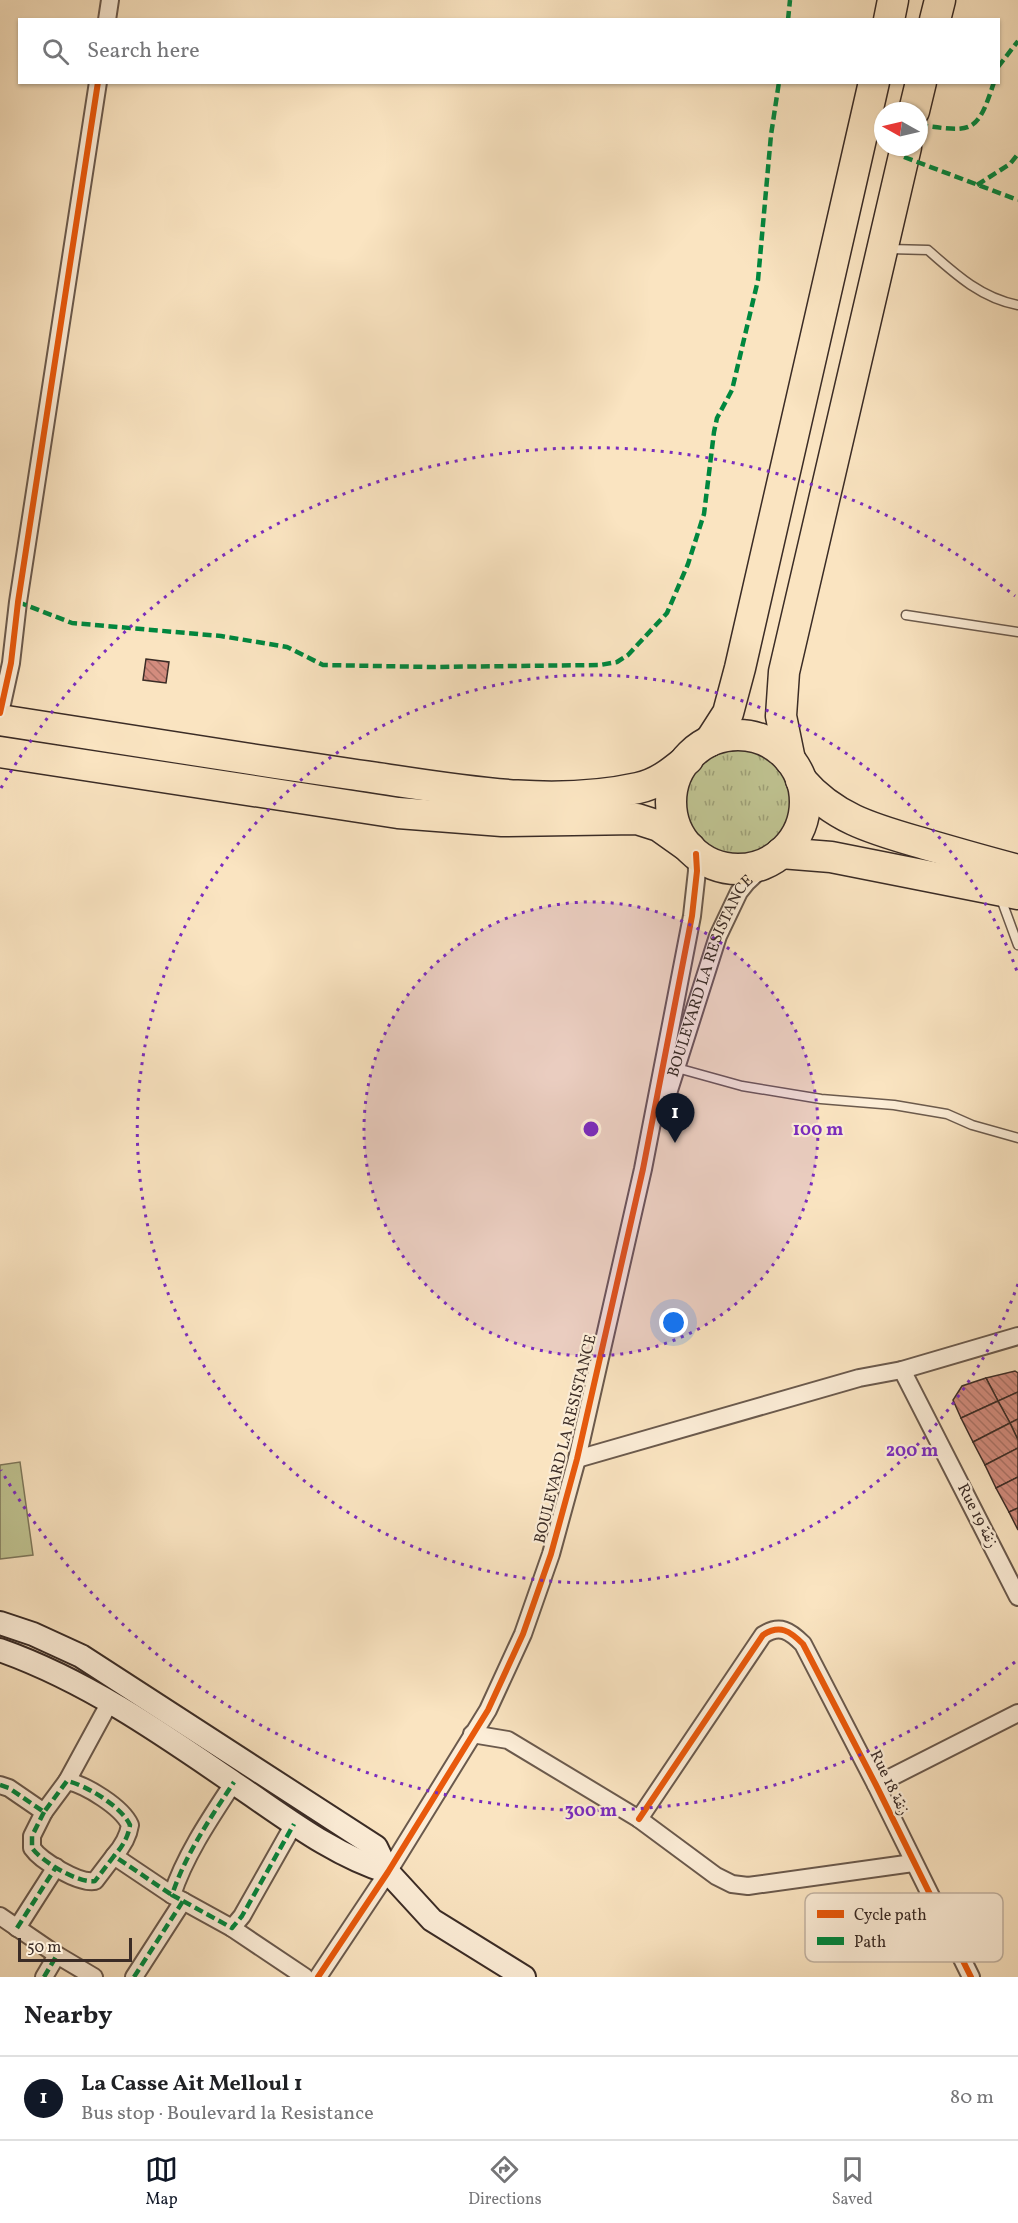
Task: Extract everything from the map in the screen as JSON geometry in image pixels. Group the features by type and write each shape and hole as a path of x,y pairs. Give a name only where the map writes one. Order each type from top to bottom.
{"highway":[{"path":"889,18 893,0"},
{"path":"936,18 940,0"},
{"path":"693,851 675,823 671,804 677,775 728,713 874,84"},
{"path":"916,102 921,84"},
{"path":"0,752 398,813 467,820 637,819 659,826 710,863 736,869 753,867 775,857 793,840 803,815 804,797 781,716 784,672 904,156"},
{"path":"0,720 440,787 532,796 570,796 638,788 667,776 699,750 730,736 749,736 776,747 819,800 848,818 1012,884"},
{"path":"775,857 831,857 1012,884"}],"street":[{"path":"107,18 110,0"},
{"path":"0,713 11,663 18,603 98,84"},
{"name":"BOULEVARD LA RESISTANCE","path":"318,1977 388,1872 488,1710 524,1634 551,1554 577,1460 643,1169 692,916 697,871 693,851"},
{"name":"BOULEVARD LA RESISTANCE","path":"643,1169 718,936 729,911 747,882 775,857"},
{"path":"577,1460 859,1378 902,1370 1018,1336"},
{"name":"Rue 19 زنقة","path":"902,1370 1018,1597"},
{"path":"0,1623 33,1634 81,1656 376,1847 388,1872 432,1920 524,1977"},
{"name":"Rue 18 زنقة","path":"639,1819 763,1635 772,1629 785,1630 803,1644 876,1785 928,1893"},
{"path":"0,1650 33,1661 83,1686 234,1782 294,1824 366,1865 388,1872"},
{"path":"67,1781 87,1788 119,1810 130,1825 123,1845 95,1881 83,1881 56,1868 32,1848 32,1836 44,1812 67,1781 110,1702"},
{"path":"488,1710 508,1740"},
{"path":"876,1785 1018,1713"},
{"path":"472,1734 508,1740 639,1819 716,1876 732,1884 748,1886 913,1863"},
{"path":"134,1977 177,1898 176,1881 214,1812 234,1782"},
{"path":"0,1785 9,1788 44,1812"},
{"path":"232,1928 242,1916 294,1824"},
{"path":"114,1856 177,1898 232,1928 305,1977"},
{"path":"18,1928 56,1868"},
{"path":"0,1916 94,1977"},
{"path":"44,1977 57,1955"},
{"name":"Rue 18 زنقة","path":"962,1962 970,1977"}],"lane":[{"path":"883,249 928,250 984,295 1018,305"},
{"path":"906,615 1018,632"},
{"path":"1012,884 1018,945"},
{"path":"677,1068 742,1086 821,1099 894,1105 947,1114 972,1125 1018,1138"}],"green space":[{"path":"738,744 760,748 779,761 792,780 796,802 792,824 779,843 760,856 738,860 716,856 697,843 684,824 680,802 684,780 697,761 716,748"},
{"path":"20,1462 33,1555 0,1559 0,1465"}],"building":[{"path":"146,659 169,662 166,683 143,680"},
{"path":"1015,1371 1018,1373 1018,1392 998,1401 986,1378"},
{"path":"986,1378 998,1401 961,1418 953,1400 962,1386"},
{"path":"1018,1392 1018,1419 1010,1423 998,1401"},
{"path":"998,1401 1010,1423 973,1442 961,1418"},
{"path":"1018,1419 1018,1440 1010,1423"},
{"path":"1010,1423 1018,1440 1018,1448 985,1465 973,1442"},
{"path":"1018,1448 1018,1477 996,1488 985,1465"},
{"path":"1018,1477 1018,1508 1009,1512 996,1488"},
{"path":"1018,1508 1018,1530 1009,1512"}],"marked path":[{"path":"788,18 790,0"},
{"path":"1000,64 1018,41"},
{"path":"18,602 72,623 221,636 287,647 323,665 430,667 600,665 617,662 628,655 667,613 688,564 704,514 717,418 732,390 758,280 771,135 779,84"},
{"path":"928,126 951,129 970,126 983,112 993,84"},
{"path":"977,185 1010,164 1018,154"},
{"path":"904,157 1018,200"},
{"path":"0,1785 9,1788 44,1812 67,1781 84,1787 103,1798 112,1804 130,1825 124,1842 114,1856"},
{"path":"134,1977 183,1901 172,1895 177,1880 199,1837 234,1782"},
{"path":"44,1812 32,1836 32,1848 52,1865 80,1879 95,1881 114,1856 172,1895"},
{"path":"183,1901 232,1928 242,1916 294,1824"},
{"path":"17,1928 56,1867"},
{"path":"44,1977 57,1955"}],"cycle path":[{"path":"0,713 11,663 18,602 98,84"},
{"path":"318,1977 388,1872 488,1710 523,1634 551,1554 577,1459 643,1169 692,916 697,871 696,854"},
{"path":"639,1819 763,1635 775,1630 784,1630 803,1644 929,1893"},
{"path":"964,1962 971,1977"}],"place":[{"name":"La Casse Ait Melloul 1","path":"675,1143"}]}
